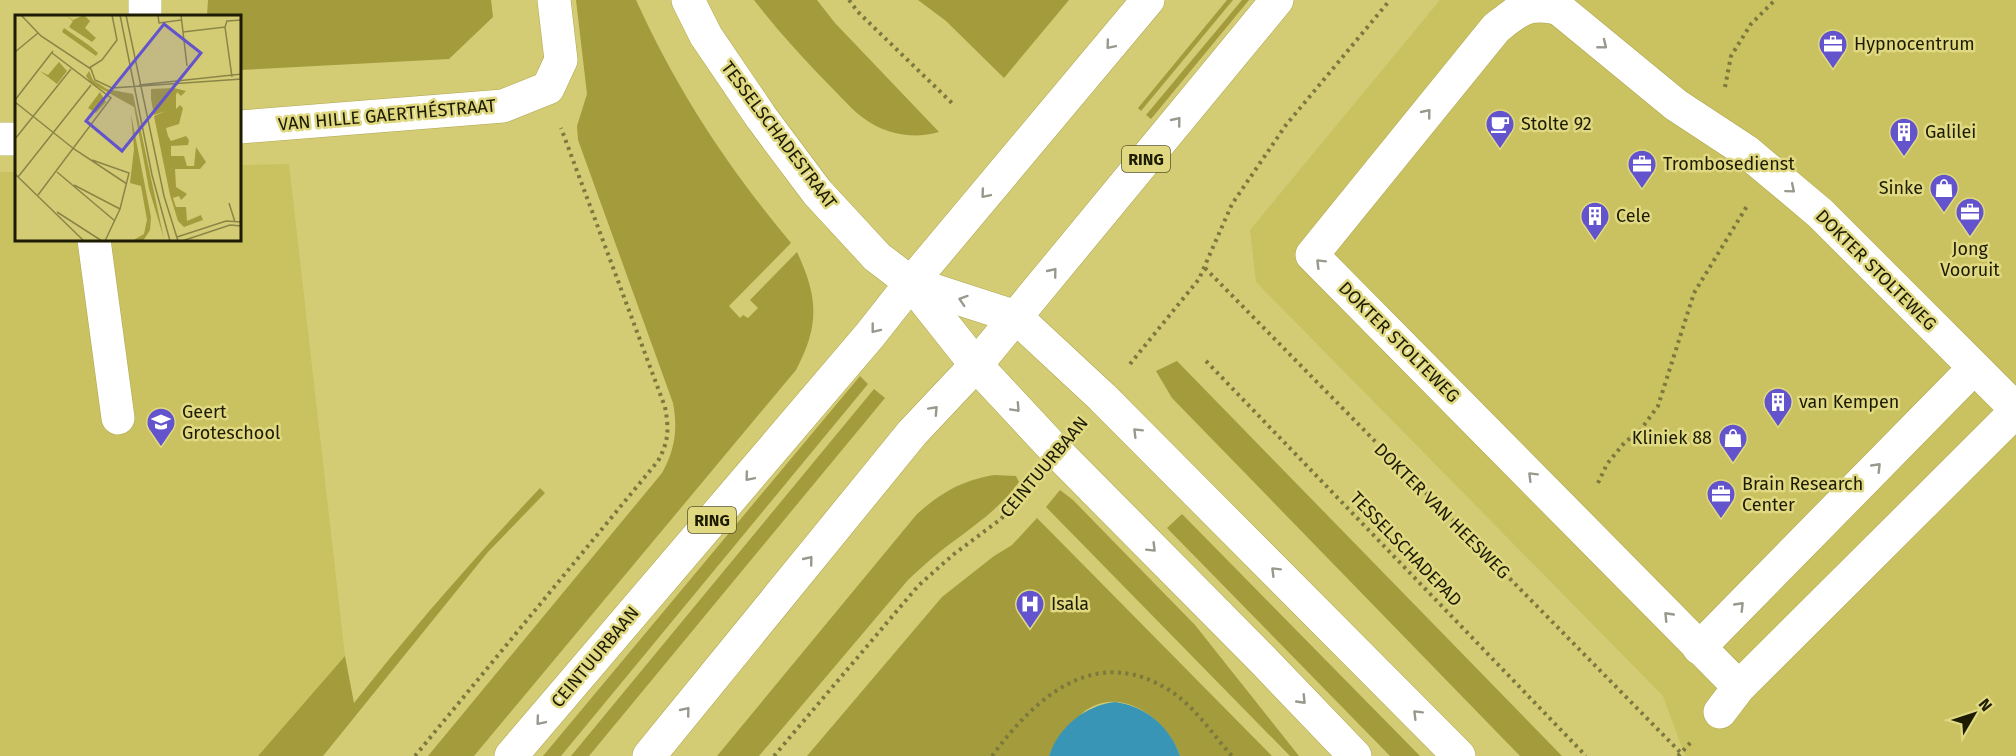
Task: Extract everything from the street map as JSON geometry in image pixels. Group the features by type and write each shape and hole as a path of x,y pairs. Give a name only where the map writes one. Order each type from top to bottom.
{"street":[{"path":"145,0 146,15"},
{"path":"548,88 561,60 554,0"},
{"name":"TESSELSCHADESTRAAT","path":"688,0 718,54 761,117 818,192 878,257 911,282"},
{"name":"CEINTUURBAAN","path":"511,756 870,335 911,282 1148,0"},
{"name":"RING","path":"649,756 912,433 976,365 1277,0"},
{"name":"DOKTER STOLTEWEG","path":"1556,4 1676,105 1746,151 1820,213 2016,410 1729,700 1700,648 1312,255 1496,28 1513,15 1534,5 1556,4"},
{"name":"VAN HILLE GAERTHÉSTRAAT","path":"242,127 503,105 548,88"},
{"path":"94,242 118,418"},
{"path":"911,282 1016,317 1102,397 1458,756"},
{"path":"911,282 976,365 1057,452 1262,658 1349,752"},
{"path":"1700,648 1974,369"}],"path":[{"path":"849,0 858,12 952,104"},
{"path":"1102,397 1199,279 1232,204 1286,125 1390,0"},
{"path":"1724,90 1731,56 1751,24 1775,0"},
{"path":"415,756 658,461 667,444 668,423 665,407 548,88"},
{"path":"1580,525 1606,464 1625,442 1639,432 1658,406 1694,293 1749,202 1752,182 1746,151"},
{"name":"DOKTER VAN HEESWEG","path":"1205,267 1681,753"},
{"name":"TESSELSCHADEPAD","path":"1206,361 1586,756"},
{"name":"CEINTUURBAAN","path":"774,756 902,602 934,570 1001,519 1057,452"},
{"path":"992,756 1022,718 1062,686 1079,677 1117,673 1135,675 1173,693 1190,707 1232,756"}],"shaded area":[{"path":"208,0 491,0 493,17 449,59 242,70 242,15 207,15"},
{"path":"576,0 636,0 669,66 705,127 725,157 791,243 729,306 740,318 743,315 748,318 758,308 750,300 797,252 812,297 812,325 804,354 796,370 474,756 428,756 662,473 670,456 674,439 673,403 578,140 577,126 587,94"},
{"path":"754,0 817,0 835,23 939,132 923,135 899,134 876,126 863,118 801,55"},
{"path":"918,0 1069,0 1004,78 946,21"},
{"path":"1227,0 1233,0 1141,111 1138,108"},
{"path":"1242,0 1249,0 1151,119 1146,115"},
{"path":"1440,0 2016,0 2016,756 1685,756 1663,696 1256,282 1250,230"},
{"name":"Geert Groteschool","path":"289,164 345,656 258,756 0,756 0,172 15,172 15,242 242,242 242,165"},
{"path":"1177,361 1562,756 1520,756 1172,398 1156,371"},
{"path":"860,376 868,384 561,756 543,756"},
{"path":"874,389 885,398 589,756 571,756"},
{"path":"994,475 1016,476 1019,482 989,514 908,580 759,756 717,756 917,514 953,488"},
{"path":"540,488 545,493 488,552 323,756 258,756 345,656 354,703 444,594"},
{"path":"1060,490 1073,500 1195,625 1299,756 1290,756 1046,507"},
{"path":"1182,514 1420,756 1390,756 1167,528"},
{"name":"Isala","path":"1037,518 1272,756 1180,756 1166,731 1156,720 1144,711 1116,702 1102,703 1084,712 1049,756 807,756 942,597 994,556 1012,545"}],"water":[{"path":"1115,702 1147,713 1170,736 1180,756 1049,756 1059,736 1074,719 1094,708"}],"place":[{"name":"Hypnocentrum","path":"1833,70"},
{"name":"Stolte 92","path":"1500,150"},
{"name":"Galilei","path":"1904,158"},
{"name":"Trombosedienst","path":"1642,190"},
{"name":"Sinke","path":"1944,214"},
{"name":"Jong Vooruit","path":"1970,238"},
{"name":"Cele","path":"1595,242"},
{"name":"van Kempen","path":"1778,428"},
{"name":"Geert Groteschool","path":"161,448"},
{"name":"Kliniek 88","path":"1733,464"},
{"name":"Brain Research Center","path":"1721,520"},
{"name":"Isala","path":"1030,630"}]}
